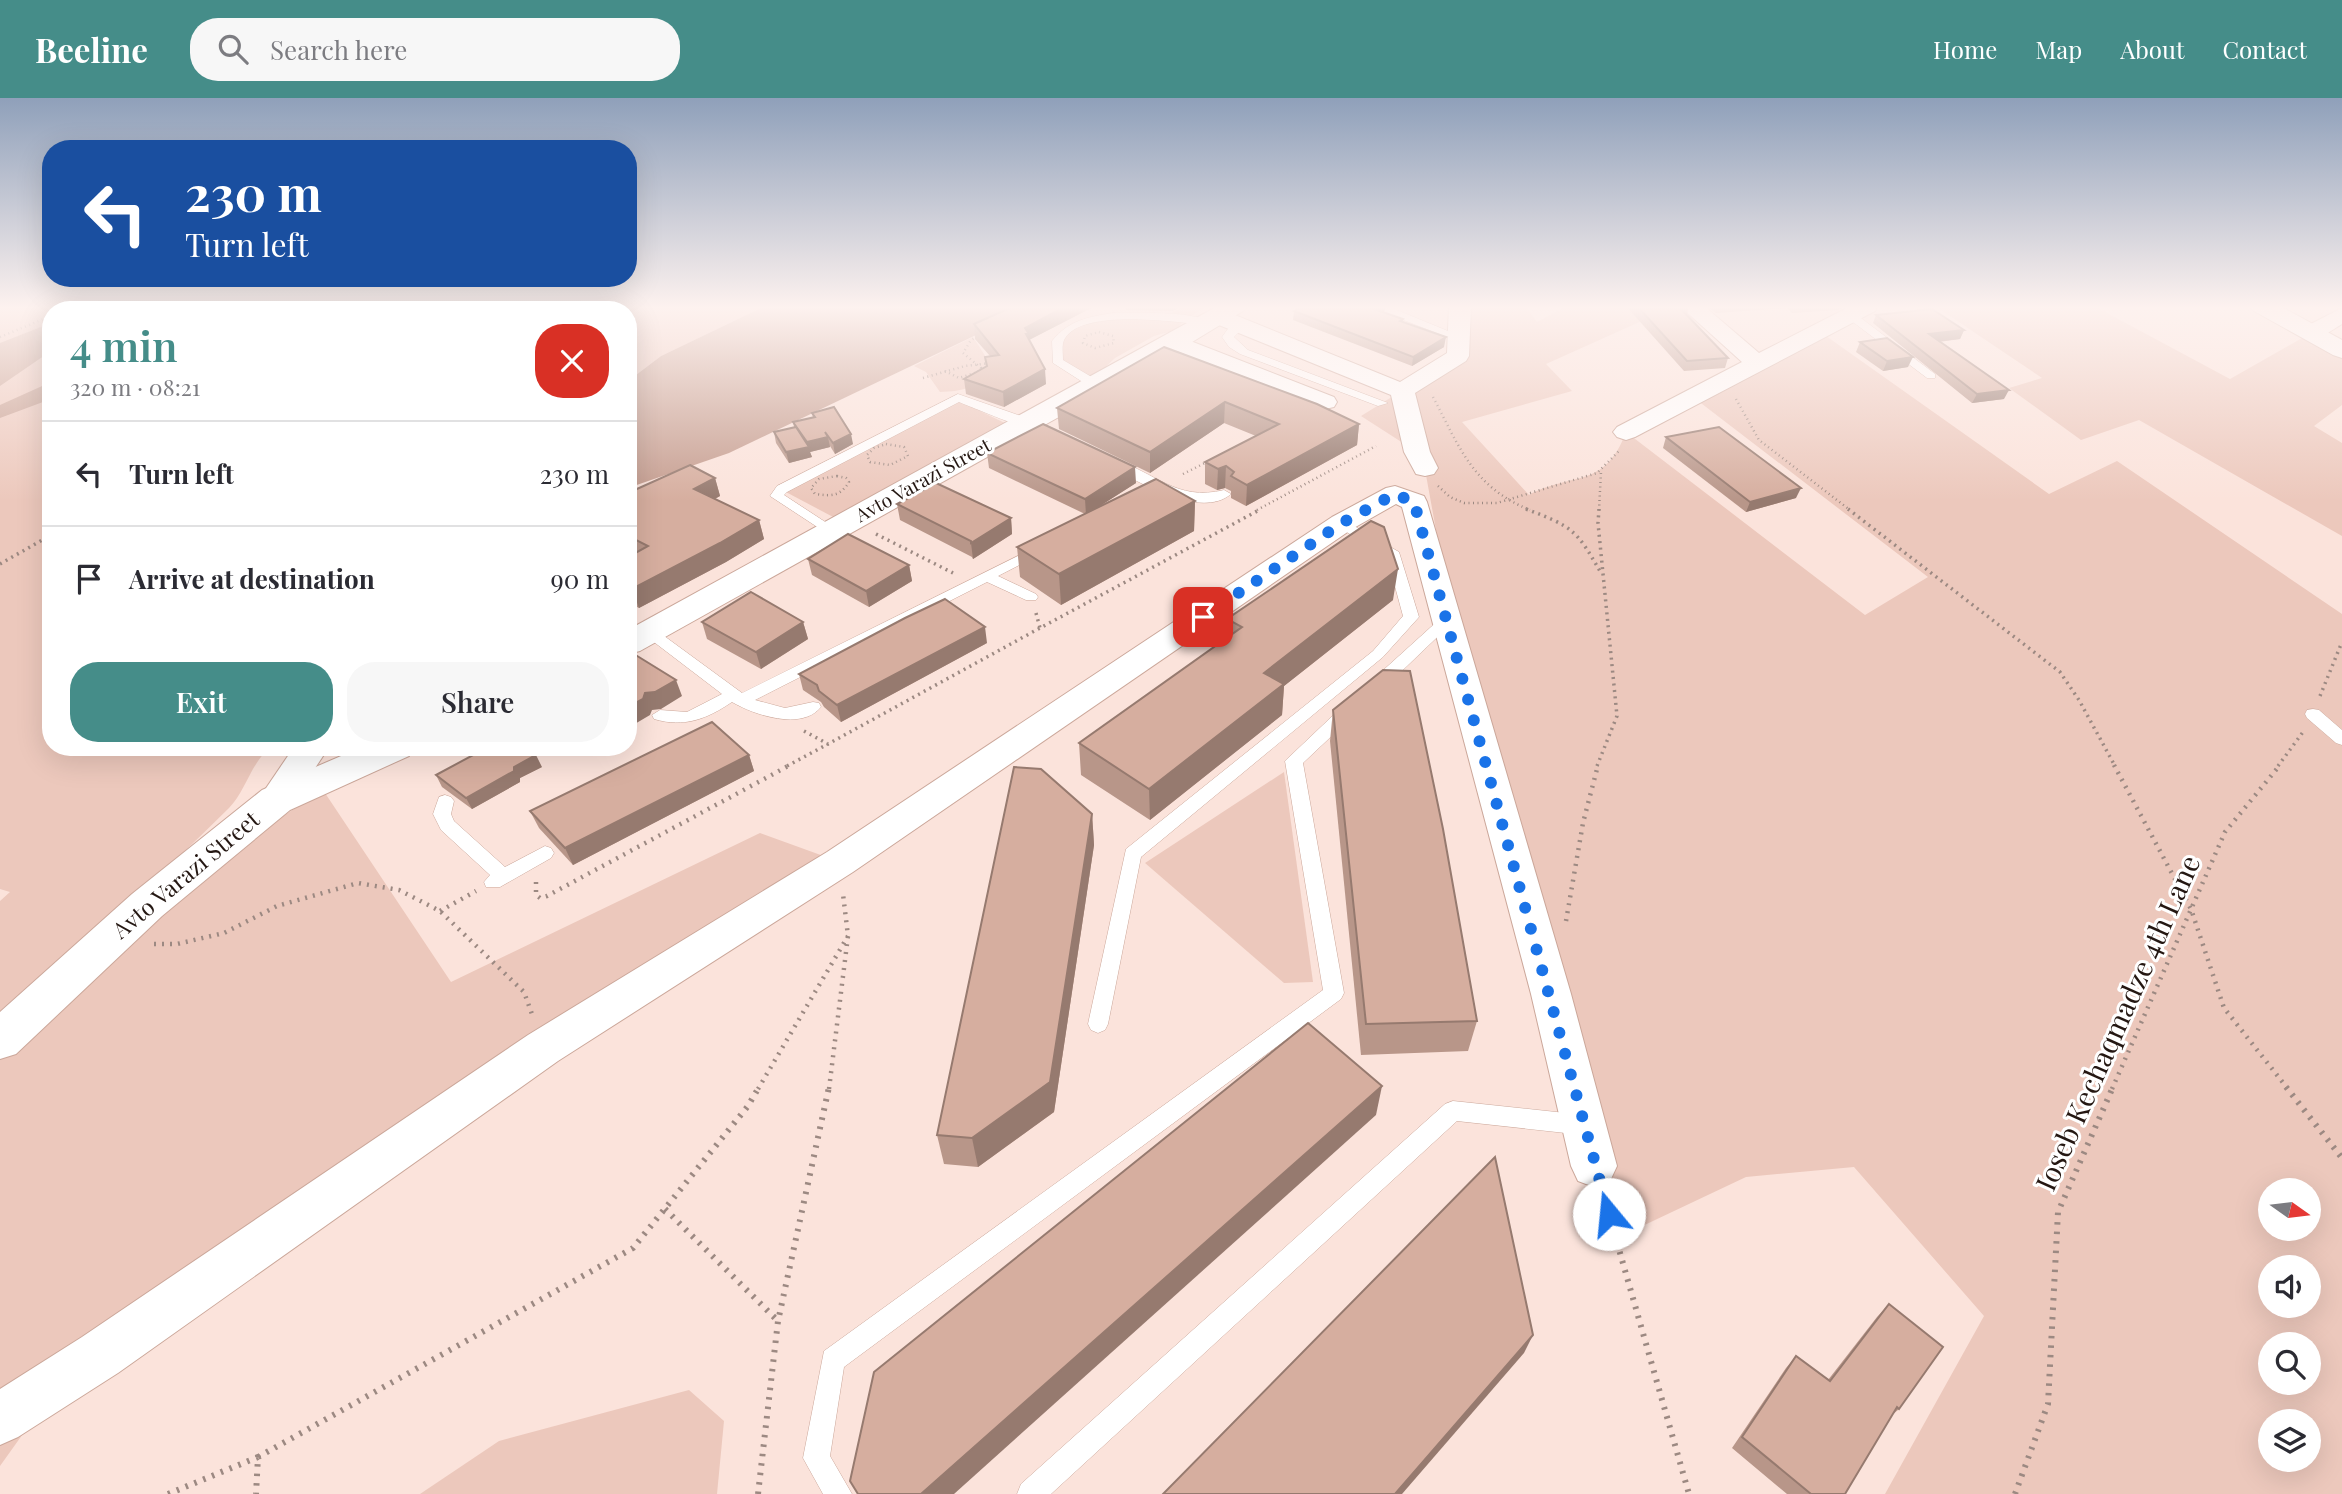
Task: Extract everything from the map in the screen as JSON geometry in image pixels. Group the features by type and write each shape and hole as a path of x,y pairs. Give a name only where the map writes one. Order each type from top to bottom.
{"street":[{"name":"Avto Varazi Street","path":"640,639 841,527 1035,429 1096,385 1121,371"},
{"path":"1248,371 1325,402"},
{"path":"1338,371 1392,397 1416,440 1414,502 1551,994 1594,1166"},
{"path":"1392,397 1433,371"},
{"path":"1626,432 1743,371"},
{"path":"0,1419 100,1355 543,1048 840,862 1342,523 1416,483"},
{"path":"276,800 306,756"},
{"name":"Avto Varazi Street","path":"0,1040 147,905 276,800 376,756"}],"lane":[{"path":"1073,371 1096,385"},
{"path":"1926,371 1931,376"},
{"path":"841,527 777,496 782,489 958,398 1017,419 1035,429"},
{"path":"1098,457 1186,498 1214,500 1224,494"},
{"path":"1136,498 1161,485"},
{"path":"1097,1024 1132,854 1378,654 1411,617 1394,555 1342,523"},
{"path":"660,715 677,719 692,717 736,698 1050,544"},
{"path":"981,580 1031,597"},
{"path":"838,1494 816,1458 833,1360 1334,993 1294,761 1447,620"},
{"path":"640,639 736,698 770,713 793,714 813,707"},
{"path":"2313,714 2342,739"},
{"path":"445,801 442,814 447,825 498,880 541,855"},
{"path":"1031,1494 1453,1111 1584,1125"}],"path":[{"path":"945,371 959,378 978,372 987,373"},
{"path":"923,378 945,371"},
{"path":"1425,376 1440,413 1471,469 1510,502 1567,525 1584,543 1603,576"},
{"path":"1731,377 1738,405 1759,440 2060,672 2079,700 2191,909 2224,1008 2342,1158"},
{"path":"1416,483 1462,501 1487,504 1510,502 1539,489 1601,472 1619,450 1626,432"},
{"path":"541,855 544,864 538,871 534,892 540,898 1376,446"},
{"path":"1161,485 1220,456"},
{"path":"1564,933 1583,823 1597,767 1617,716 1598,523 1601,472"},
{"path":"841,527 981,580"},
{"path":"0,564 42,540"},
{"path":"1031,597 1040,628"},
{"name":"Ioseb Kechaqmadze 4th Lane","path":"2015,1494 2048,1404 2058,1212 2225,832 2295,746 2313,714 2342,642"},
{"path":"770,713 828,744"},
{"path":"758,1494 778,1321 829,1088 848,936 840,862"},
{"path":"440,911 498,880"},
{"path":"104,944 177,944 224,933 277,906 358,883 399,890 440,911 524,992 543,1048"},
{"path":"168,1494 258,1457 633,1248 748,1106 848,936"},
{"path":"1594,1166 1632,1289 1689,1494"},
{"path":"665,1209 778,1321"},
{"path":"256,1494 258,1457"}],"shaded area":[{"path":"0,371 42,371 42,756 261,756 229,808 173,863 0,1021 0,901 10,892 0,889"},
{"path":"0,371 22,371 0,386"},
{"path":"641,371 901,371 729,453 637,485 637,374"},
{"path":"991,371 977,384 956,391 940,392 926,372"},
{"path":"1080,371 1101,371 1097,375 1088,376"},
{"path":"1434,371 1553,371 1572,391 1462,422 1529,495 1598,471 1608,463 1626,432 1865,615 1928,577 1693,397 1742,371 1876,371 2049,494 2117,461 2342,614 2342,1494 1885,1494 1984,1316 1854,1167 1746,1177 1617,1238 1547,1014 1448,596 1424,464 1417,452 1361,416"},
{"path":"2032,371 2215,371 2230,379 2244,371 2342,371 2342,405 2314,426 2342,443 2342,536 2139,420 2081,440 2009,388 2042,378"},
{"path":"42,386 42,402 0,418 0,405"},
{"path":"957,400 1007,424 835,518 784,491"},
{"path":"1284,772 1313,982 1284,983 1145,863"},
{"path":"323,790 451,982 760,833 840,862 543,1048 516,1092 370,1185 25,1431 0,1466 0,1040 147,905"},
{"path":"689,1390 724,1421 717,1494 420,1494 499,1441"}],"building":[{"path":"978,371 1041,371 1003,392 964,379"},
{"path":"1122,371 1229,371 1317,404 1359,424 1247,485 1231,476 1234,472 1226,466 1218,469 1205,462 1279,424 1225,402 1150,452 1057,408"},
{"path":"1948,371 1982,371 2009,390 1977,394"},
{"path":"834,407 851,434 833,443 825,432 828,437 807,442 793,422 815,417 812,413"},
{"path":"1043,424 1135,467 1085,499 987,453"},
{"path":"796,427 809,447 786,452 774,432"},
{"path":"1719,427 1801,488 1750,502 1666,437"},
{"path":"690,465 715,478 694,489 759,520 637,586 637,552 648,546 637,540 637,489"},
{"path":"1156,479 1195,501 1059,574 1017,547"},
{"path":"936,483 1011,518 971,543 897,504"},
{"path":"1371,521 1384,527 1398,569 1264,673 1284,684 1149,789 1079,743 1242,627 1227,619"},
{"path":"848,534 909,565 866,591 808,559"},
{"path":"751,592 803,622 756,652 702,622"},
{"path":"945,599 985,627 837,705 819,691 817,685 799,674 905,618"},
{"path":"637,656 676,680 655,692 645,693 643,699 637,702"},
{"path":"1383,670 1410,671 1443,829 1477,1021 1366,1024 1333,710"},
{"path":"712,722 749,755 565,848 530,811"},
{"path":"471,756 534,756 514,767 514,771 466,798 436,775"},
{"path":"1014,767 1041,769 1092,814 1050,1082 972,1138 937,1135"},
{"path":"1308,1023 1382,1086 921,1494 858,1494 850,1481 874,1372"},
{"path":"1495,1157 1533,1335 1395,1494 1163,1494"},
{"path":"1889,1304 1943,1347 1899,1409 1897,1407 1845,1494 1811,1494 1742,1437 1796,1356 1830,1381"}],"route":[{"path":"1203,617 1342,523 1395,494 1414,502 1551,994 1594,1166 1609,1214"}]}
